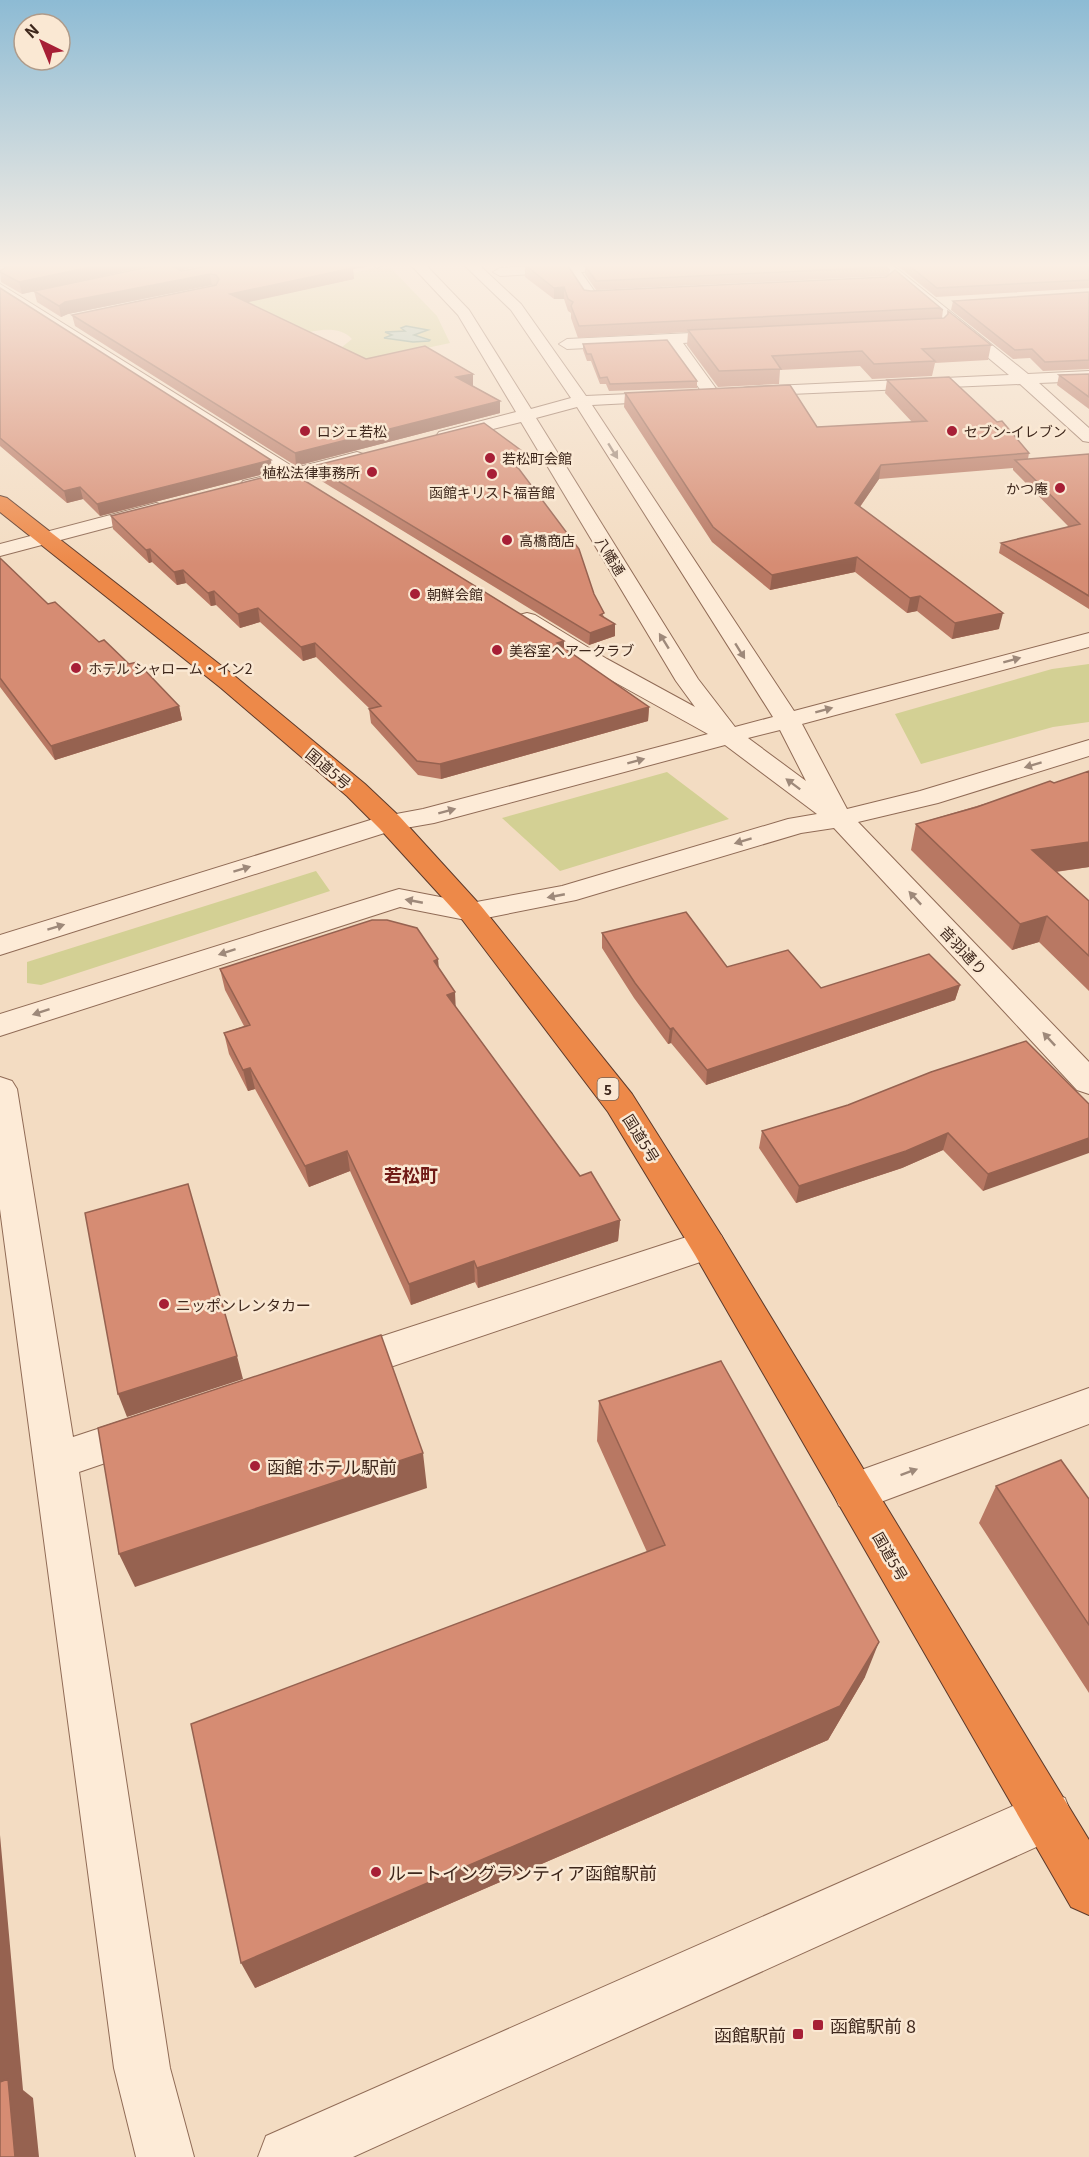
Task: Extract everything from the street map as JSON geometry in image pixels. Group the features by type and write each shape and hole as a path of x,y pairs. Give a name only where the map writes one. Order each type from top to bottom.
{"highway":[{"name":"国道5号","path":"0,502 230,683 356,790 390,823 471,912 620,1103 708,1245 1089,1889"}],"street":[{"path":"119,364 322,492"},
{"name":"八幡通","path":"494,364 688,681 728,735 840,819"},
{"path":"555,364 787,720 840,819"},
{"path":"690,364 712,394"},
{"path":"1005,364 1089,437"},
{"path":"430,440 581,401 1089,376"},
{"path":"236,489 373,454"},
{"path":"0,550 168,506"},
{"path":"510,609 599,664 728,735"},
{"path":"0,945 390,823 425,817 1089,640"},
{"path":"0,1025 399,898 471,912 566,894 798,825 840,819 929,797 1089,748"},
{"name":"音羽通り","path":"840,819 1089,1082"},
{"path":"0,1089 56,1461 142,2068 165,2157"},
{"path":"315,1375 708,1245"},
{"path":"854,1492 1089,1406"},
{"path":"56,1461 180,1420"},
{"path":"287,2157 1047,1816"}],"shaded area":[{"path":"1089,664 1089,722 1053,727 921,764 895,714 1052,669"},
{"path":"667,772 729,819 560,871 502,818"},
{"path":"316,871 330,891 41,985 27,983 27,962"}],"building":[{"path":"0,364 119,364 271,460 97,504 80,487 64,491 0,438"},
{"path":"151,364 455,364 473,374 456,377 500,401 295,453"},
{"path":"595,364 684,364 697,381 610,384 607,377 600,378"},
{"path":"713,364 777,364 781,369 719,371"},
{"path":"1089,374 1089,397 1059,375"},
{"path":"949,377 997,422 1002,421 1029,453 881,465 855,503 1003,613 955,623 920,596 910,598 857,557 772,575 713,527 625,393 790,385 817,427 927,421 887,380"},
{"path":"484,423 522,451 509,453 515,458 507,460 519,469 579,549 594,594 604,613 600,615 615,624 590,633 313,466"},
{"path":"1089,454 1089,596 1001,543 1080,524 1015,460"},
{"path":"289,471 564,641 557,643 649,707 440,764 417,761 369,709 381,706 315,643 301,647 258,608 238,614 214,591 208,593 183,570 174,572 150,549 146,550 111,516"},
{"path":"0,558 48,604 55,602 99,642 104,640 129,664 137,662 179,706 51,746 0,678"},
{"path":"1089,771 1089,842 1032,850 1089,901 1089,956 1047,916 1020,924 916,824 977,807 1050,781 1054,783"},
{"path":"686,912 727,967 788,950 821,988 929,954 960,985 707,1070 673,1028 670,1029 635,983 602,933"},
{"path":"372,920 387,920 417,928 438,959 434,961 455,992 447,995 580,1176 591,1172 620,1220 477,1268 474,1261 409,1284 347,1151 305,1166 250,1068 243,1070 224,1033 250,1025 220,969"},
{"path":"1026,1041 1089,1104 1089,1138 988,1174 948,1133 906,1151 799,1186 762,1131 848,1105 931,1072"},
{"name":"ニッポンレンタカー","path":"188,1184 237,1356 118,1394 85,1213"},
{"path":"381,1335 423,1453 119,1554 98,1428"},
{"name":"ルートイングランティア函館駅前","path":"721,1361 879,1642 840,1706 241,1963 191,1724 665,1545 599,1401"},
{"path":"1061,1460 1089,1499 1089,1625 996,1486"},
{"path":"8,2079 15,2157 0,2157 0,2082"}],"place":[{"name":"ロジェ若松","path":"305,431"},
{"name":"セブン-イレブン","path":"952,431"},
{"name":"若松町会館","path":"490,458"},
{"name":"植松法律事務所","path":"372,472"},
{"name":"函館キリスト福音館","path":"492,474"},
{"name":"かつ庵","path":"1060,488"},
{"name":"高橋商店","path":"507,540"},
{"name":"朝鮮会館","path":"415,594"},
{"name":"美容室ヘアークラブ","path":"497,650"},
{"name":"ホテル シャローム・イン2","path":"76,668"},
{"name":"ニッポンレンタカー","path":"164,1304"},
{"name":"函館 ホテル駅前","path":"255,1466"},
{"name":"ルートイングランティア函館駅前","path":"376,1872"},
{"name":"函館駅前 8","path":"818,2025"},
{"name":"函館駅前","path":"798,2034"}],"district":[{"name":"若松町","path":"411,1174"}]}
